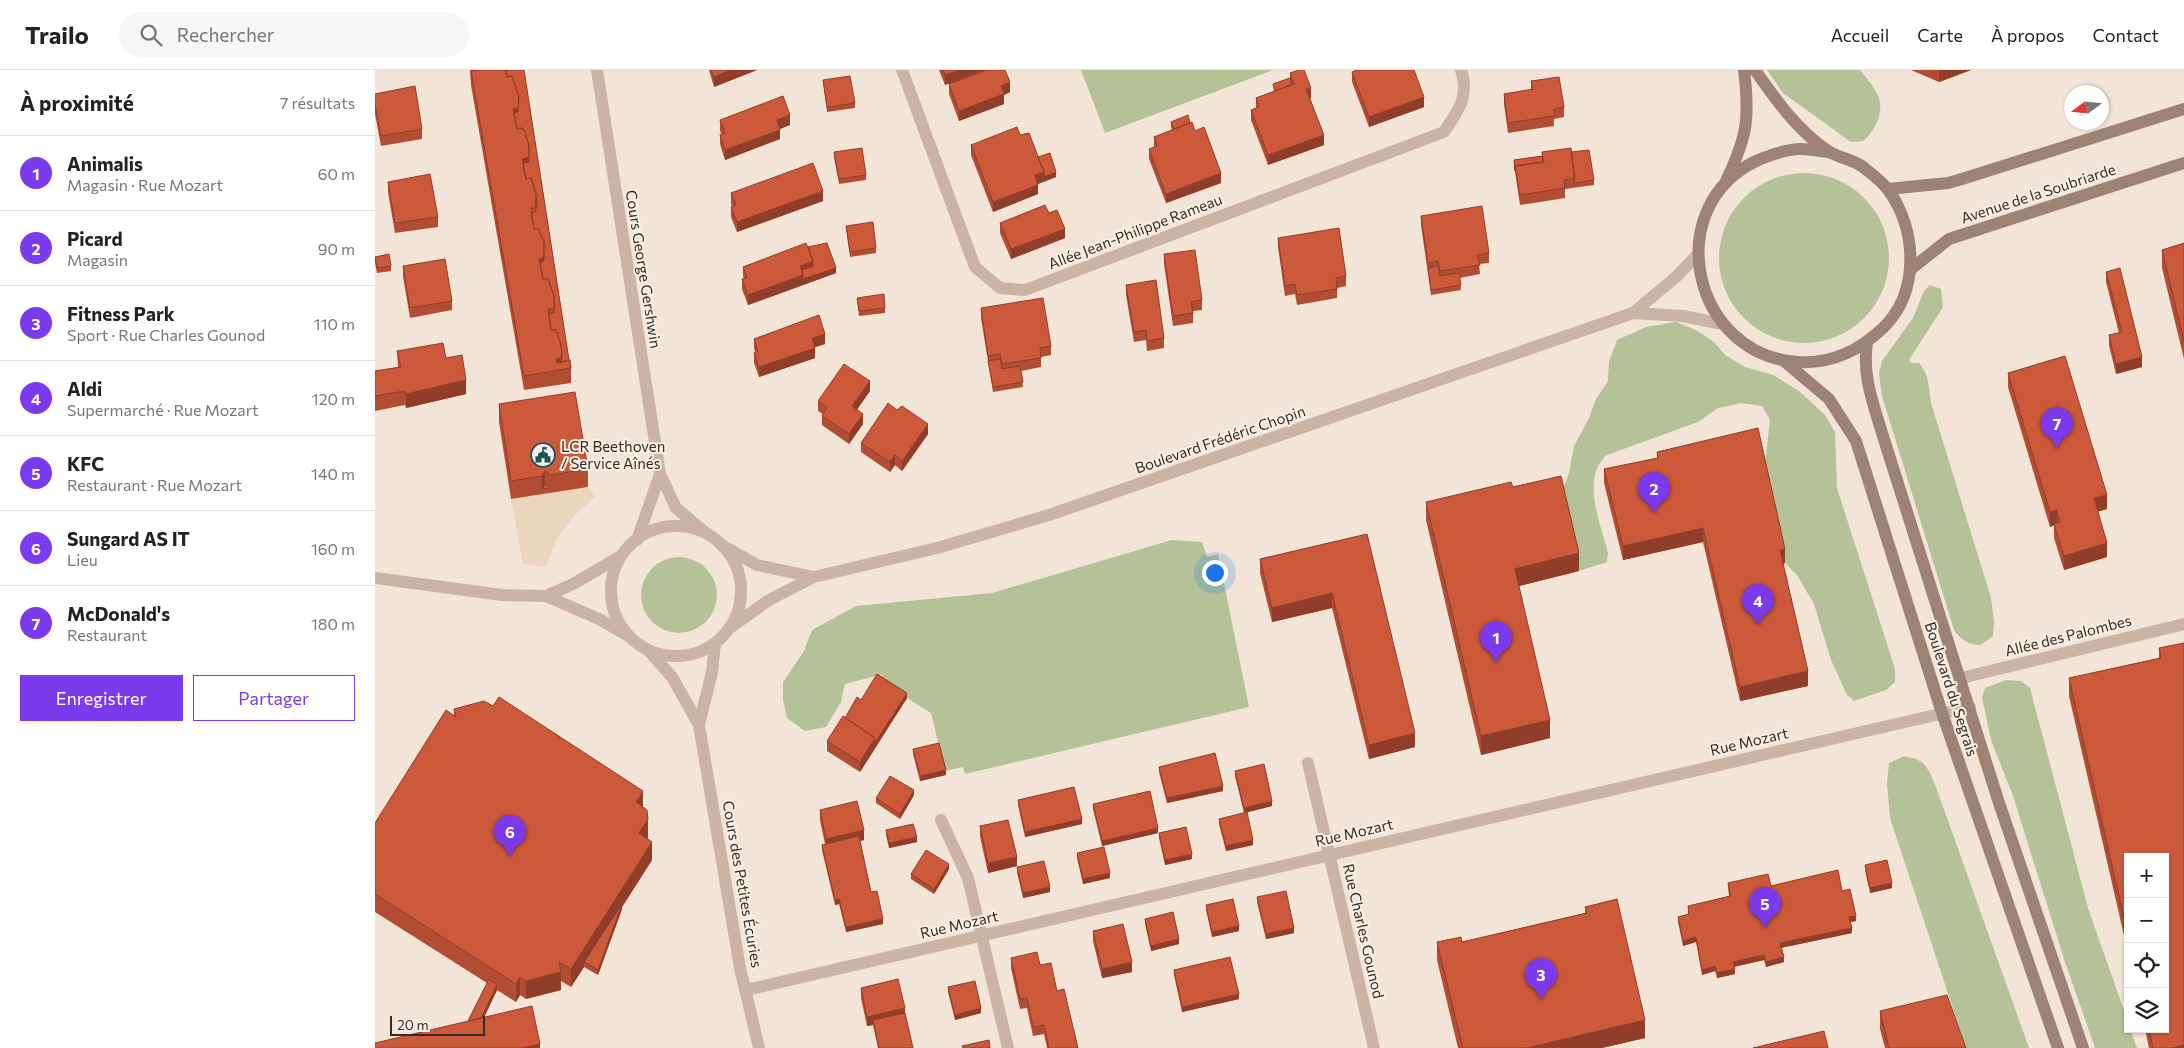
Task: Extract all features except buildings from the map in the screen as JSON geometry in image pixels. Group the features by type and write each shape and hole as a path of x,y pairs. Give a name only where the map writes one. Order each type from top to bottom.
{"street":[{"name":"Cours George Gershwin","path":"597,70 660,474 676,508 706,533"},
{"name":"Allée Jean-Philippe Rameau","path":"902,70 975,267 1001,288 1025,290 1444,132 1463,102 1463,77 1461,70"},
{"path":"1724,185 1746,166 1772,154 1800,149 1829,152 1862,166 1888,190 1902,214 1910,240 1911,269 1903,297 1888,323 1867,343 1841,357 1813,363 1784,361 1750,348 1722,324 1708,303 1700,279 1697,254 1701,230 1710,206 1724,185 1742,147 1748,118 1744,70"},
{"path":"1755,70 1786,115 1829,152"},
{"path":"1888,190 1962,179 2184,109"},
{"name":"Avenue de la Soubriarde","path":"1911,269 1949,239 2184,163"},
{"name":"Boulevard Frédéric Chopin","path":"1633,314 1677,276 1697,254"},
{"name":"Boulevard Frédéric Chopin","path":"731,627 769,600 814,577 937,548 1049,515 1633,314 1683,316 1722,324"},
{"name":"Boulevard du Segrais","path":"1867,343 1864,359 1867,382 1999,803 2083,1048"},
{"name":"Boulevard du Segrais","path":"1784,361 1829,399 1856,441 1942,713 2058,1048"},
{"name":"Cours George Gershwin","path":"637,540 660,474"},
{"path":"375,578 502,596 546,596 599,619 631,637 649,650 666,656 683,656 700,652 715,643 731,627 739,607 741,586 736,565 724,547 706,533 689,527 671,526 653,530 637,540 621,556 573,584 546,596"},
{"name":"Boulevard Frédéric Chopin","path":"724,547 757,565 814,577"},
{"path":"621,556 613,577 612,598 618,620 631,637"},
{"name":"Allée des Palombes","path":"1961,678 2184,624"},
{"name":"Cours des Petites Écuries","path":"699,725 712,672 715,643"},
{"name":"Cours des Petites Écuries","path":"649,650 672,677 699,725 745,990 759,1048"},
{"name":"Rue Mozart","path":"745,990 1970,707"},
{"name":"Rue Charles Gounod","path":"1309,763 1374,1048"},
{"path":"941,820 968,878 1008,1048"}],"green space":[{"path":"1081,70 1273,70 1105,133"},
{"path":"1767,70 1860,70 1878,96 1880,108 1878,121 1863,141 1851,142 1783,93"},
{"path":"1812,173 1837,179 1858,192 1870,204 1886,233 1889,258 1888,275 1883,291 1870,312 1858,324 1829,340 1796,343 1771,337 1750,324 1738,312 1722,283 1719,250 1725,225 1738,204 1750,192 1779,176"},
{"path":"1930,285 1941,289 1943,307 1909,360 1911,363 1919,363 1927,376 1931,403 1991,598 1994,622 1993,636 1981,645 1966,641 1959,637 1954,630 1882,396 1879,373 1882,361 1913,318 1924,291"},
{"path":"1676,322 1698,331 1715,343 1725,355 1745,367 1773,375 1799,391 1825,415 1835,432 1837,488 1895,669 1895,682 1886,690 1854,701 1847,695 1831,660 1814,604 1797,575 1785,563 1764,471 1770,420 1762,406 1741,403 1718,408 1698,422 1607,455 1599,465 1595,476 1594,488 1597,515 1608,553 1607,562 1579,571 1561,494 1569,473 1574,446 1589,418 1596,399 1608,381 1609,362 1617,340 1646,327"},
{"path":"1172,540 1202,542 1207,557 1218,554 1249,707 965,774 963,767 945,771 931,713 877,679 884,674 845,684 841,702 826,727 805,731 787,718 783,700 783,682 804,651 812,630 856,606 992,593"},
{"path":"679,557 694,560 706,568 714,580 717,595 714,610 706,622 694,630 679,633 664,630 652,622 644,610 641,595 644,580 652,568 664,560"},
{"path":"2006,680 2021,681 2030,688 2088,908 2124,1011 2124,1033 2131,1033 2137,1048 2095,1048 2065,962 2013,796 1991,740 1982,697 1985,688"},
{"path":"1904,756 1922,762 1936,787 2029,1048 1966,1048 1890,818 1887,783 1889,763"}],"shaded area":[{"path":"588,487 596,496 575,515 557,538 546,567 523,564 511,499"}],"place":[{"name":"McDonald's","path":"2057,448"},
{"name":"LCR Beethoven / Service Aînés","path":"543,455"},
{"name":"Picard","path":"1654,513"},
{"name":"Aldi","path":"1758,625"},
{"name":"Animalis","path":"1496,662"},
{"name":"Sungard AS IT","path":"510,856"},
{"name":"KFC","path":"1765,928"},
{"name":"Fitness Park","path":"1541,999"}]}
